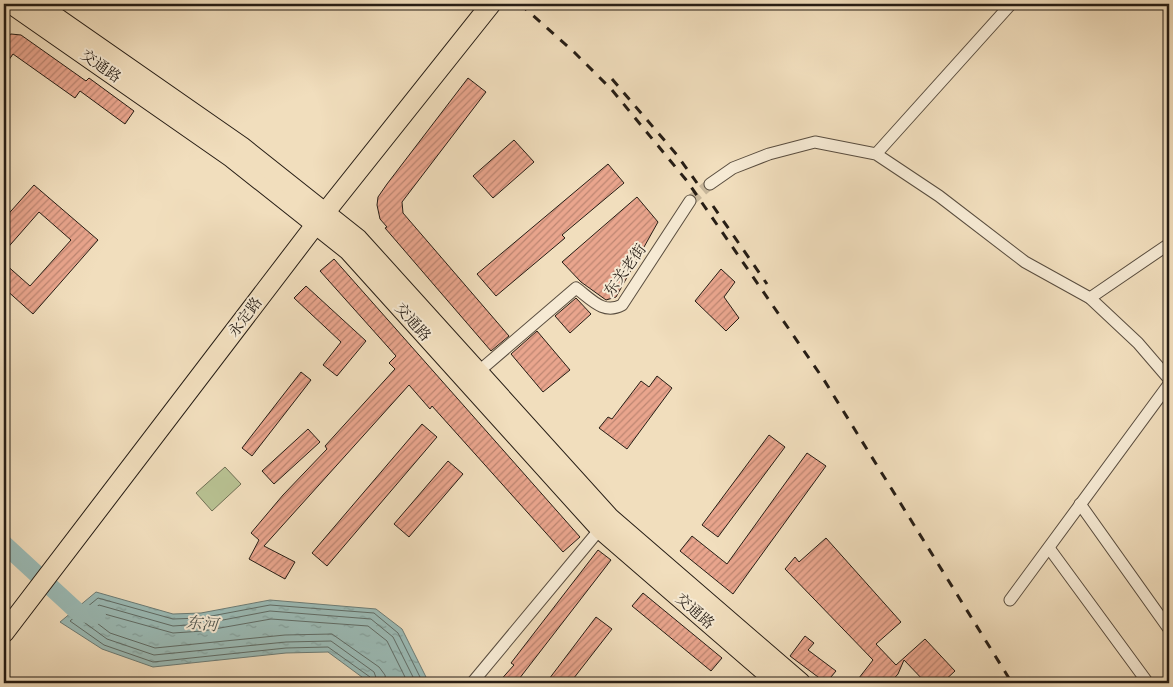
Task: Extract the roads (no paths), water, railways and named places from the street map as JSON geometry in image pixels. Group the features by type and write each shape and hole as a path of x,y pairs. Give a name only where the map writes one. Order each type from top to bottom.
{"main road":[{"name":"交通路","path":"10,4 320,218 358,239 610,518 801,683"},
{"name":"交通路","path":"36,4 241,146 320,218 600,529 778,683"},
{"name":"永定路","path":"4,633 320,218 491,4"}],"street":[{"path":"876,154 1011,4"},
{"path":"710,184 733,168 769,154 815,142 876,154 938,196 1025,262 1090,298 1138,343 1169,379"},
{"name":"东关老街","path":"478,372 576,288 604,309 612,310 622,305 690,201"},
{"path":"1090,298 1169,244"},
{"path":"1010,600 1169,384"},
{"path":"1080,504 1169,630"},
{"path":"472,683 600,529"},
{"path":"1050,548 1148,683"}],"water":[{"path":"96,592 173,614 201,613 270,600 376,609 402,629 429,683 370,683 328,652 286,653 153,667 102,649 60,622"}],"waterway":[{"name":"东河","path":"4,544 79,613 97,615"}],"tunnel":[{"path":"690,201 710,184"}],"railway":[{"path":"520,4 574,52 612,90 687,181 824,380 1012,683"},
{"path":"612,79 677,155 697,183"},
{"path":"713,206 767,284"}]}
